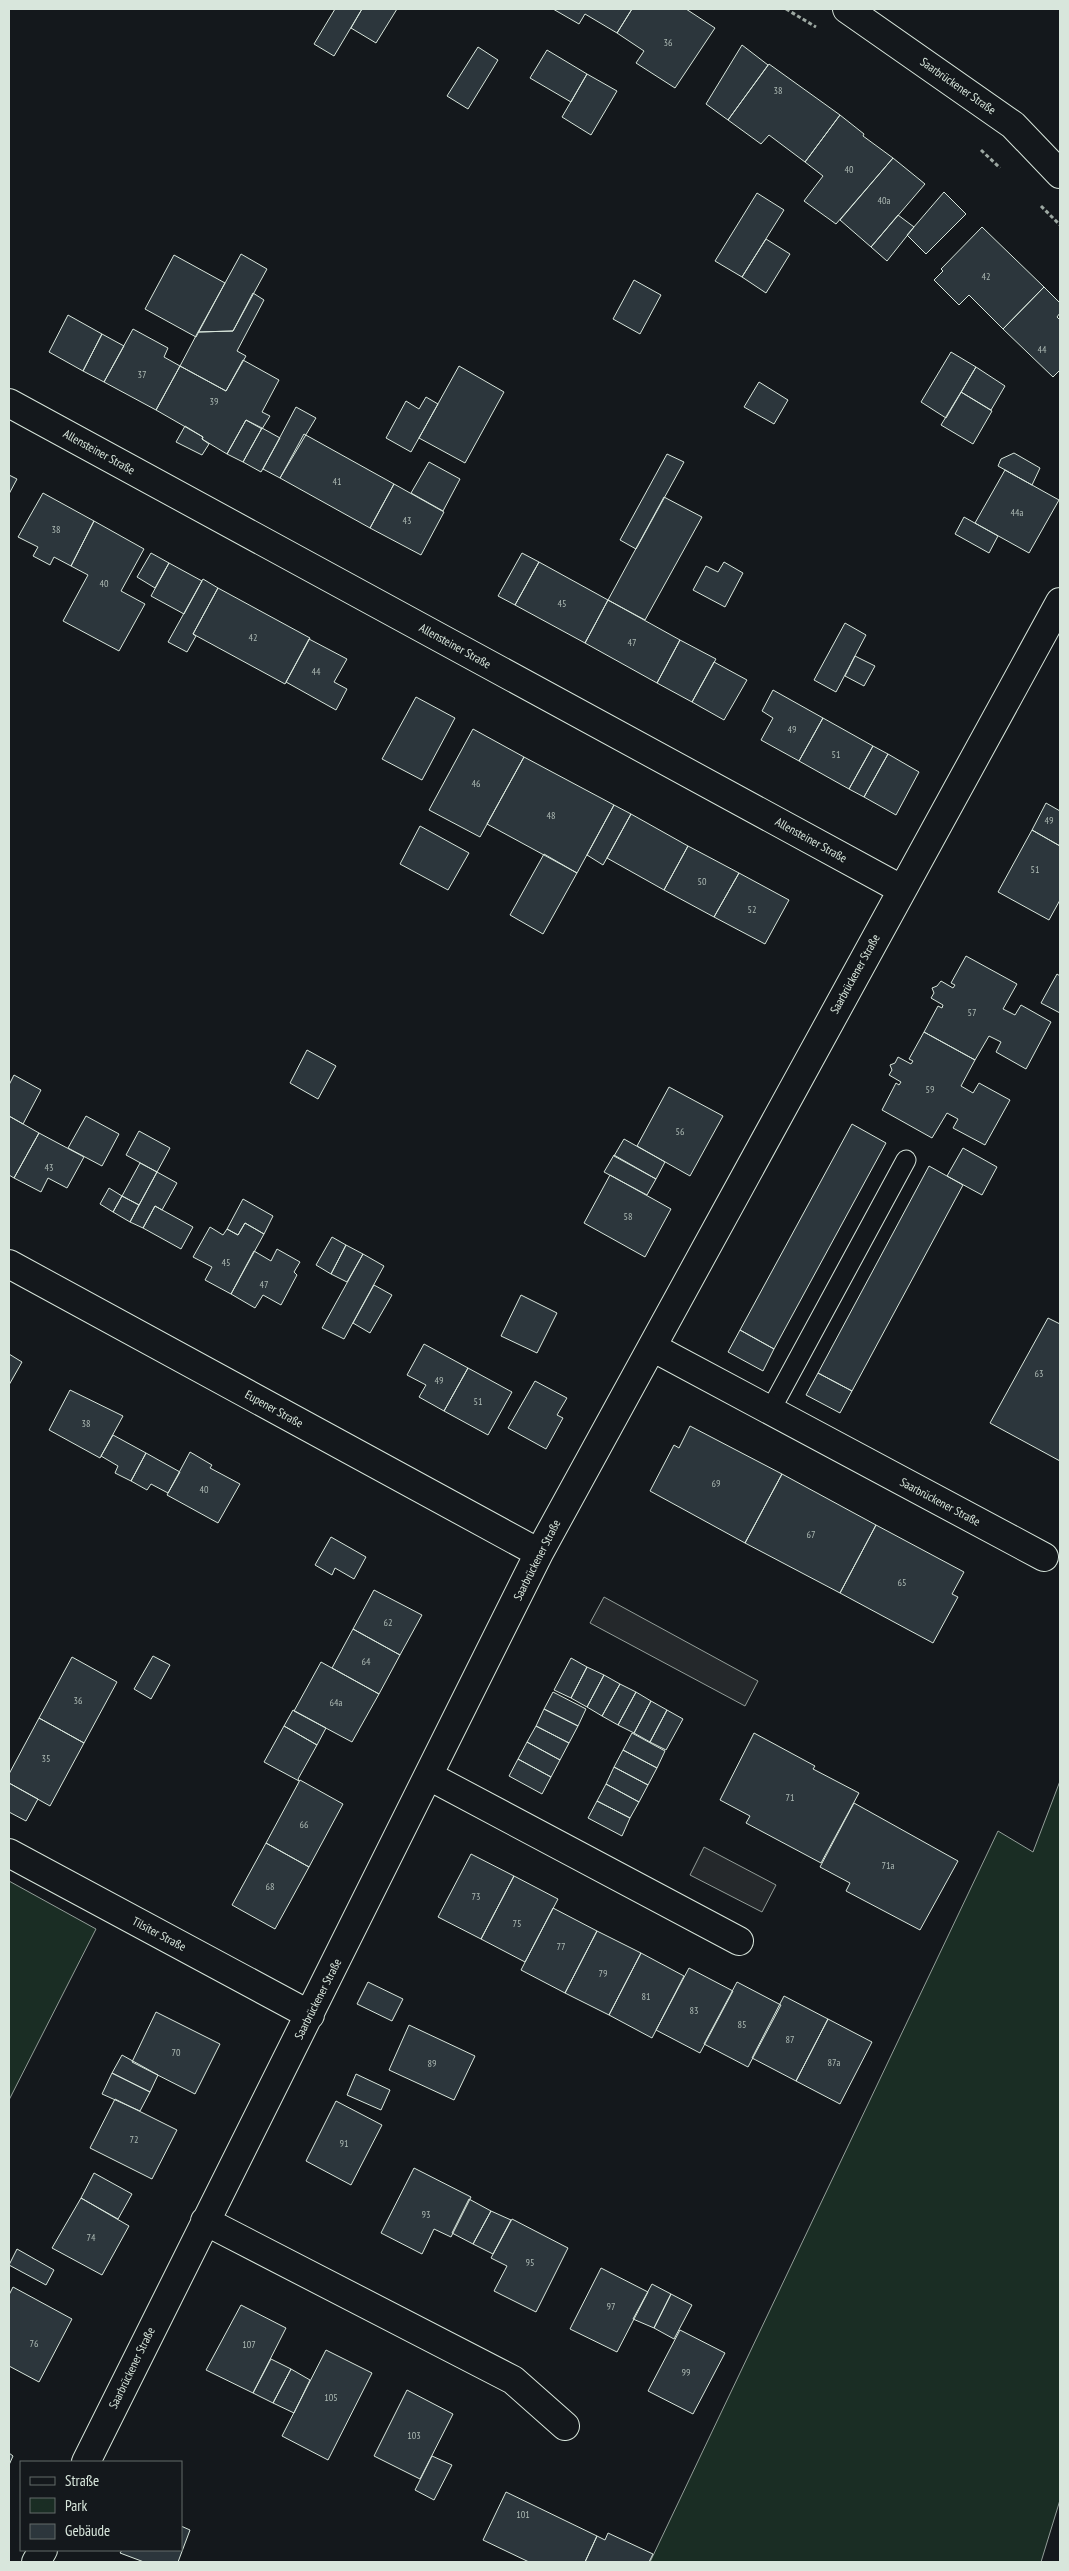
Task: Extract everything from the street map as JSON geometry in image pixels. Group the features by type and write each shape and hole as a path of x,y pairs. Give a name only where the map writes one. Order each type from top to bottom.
{"street":[{"name":"Saarbrückener Straße","path":"847,9 1013,125 1060,174"},
{"name":"Allensteiner Straße","path":"9,403 901,889"},
{"name":"Saarbrückener Straße","path":"86,2461 539,1553 901,889 1060,602"},
{"name":"Eupener Straße","path":"9,1264 539,1553"},
{"name":"Saarbrückener Straße","path":"652,1346 1044,1557"},
{"path":"429,1776 738,1941"},
{"name":"Tilsiter Straße","path":"9,1853 310,2015"},
{"path":"205,2221 513,2380 565,2426"},
{"path":"36,2562 42,2551"}],"lane":[{"path":"770,1411 906,1160"}],"green space":[{"path":"1060,1781 1060,2500 1041,2562 650,2562 998,1831 1033,1852"},
{"path":"9,1881 96,1929 9,2100"}],"shaded area":[{"path":"604,1597 758,1681 745,1706 590,1623"},
{"path":"704,1847 776,1885 762,1912 690,1875"}],"building":[{"path":"335,9 362,9 334,56 314,44"},
{"path":"362,9 397,9 376,43 351,28"},
{"path":"553,9 632,9 617,33 585,14 579,24"},
{"path":"632,9 686,9 715,28 675,88 636,63 644,51 617,33"},
{"path":"742,45 768,65 728,120 706,104"},
{"path":"478,47 498,60 468,109 447,96"},
{"path":"547,50 587,74 571,102 530,78"},
{"path":"769,64 840,115 805,162 769,135 761,144 728,120"},
{"path":"587,74 617,91 591,135 562,117"},
{"path":"840,115 864,134 863,136 893,158 836,224 804,201 823,176 805,162"},
{"path":"893,158 925,184 871,247 840,220"},
{"path":"944,192 966,214 926,254 907,235"},
{"path":"757,193 784,210 742,277 715,261"},
{"path":"898,215 914,227 887,261 871,247"},
{"path":"982,227 1044,287 1003,329 969,295 959,305 934,280 943,271 941,269"},
{"path":"766,239 790,254 766,293 742,277"},
{"path":"241,254 267,269 233,331 198,332"},
{"path":"174,255 225,283 196,337 145,309"},
{"path":"634,280 661,295 640,334 613,319"},
{"path":"1044,287 1060,303 1060,313 1057,317 1060,320 1060,370 1053,377 1003,329"},
{"path":"253,293 264,300 237,351 246,356 226,391 180,366 198,332 233,331"},
{"path":"68,315 102,334 83,371 49,352"},
{"path":"133,329 168,348 164,357 180,366 156,410 104,382"},
{"path":"102,334 124,346 104,382 83,371"},
{"path":"951,352 976,367 946,418 921,402"},
{"path":"243,360 279,380 262,412 270,416 262,429 246,420 227,454 202,439 203,437 156,410 180,366 226,391"},
{"path":"459,366 504,392 465,463 419,438"},
{"path":"976,367 1005,386 991,410 961,392"},
{"path":"759,382 788,400 774,424 744,407"},
{"path":"961,392 992,411 973,444 941,425"},
{"path":"426,397 438,404 411,452 386,438 406,401 419,409"},
{"path":"296,407 316,418 280,478 263,469"},
{"path":"246,420 262,428 243,462 227,454"},
{"path":"185,426 203,437 202,439 209,444 202,455 176,442"},
{"path":"262,428 280,438 261,472 243,462"},
{"path":"304,434 394,484 370,528 280,478"},
{"path":"1014,453 1040,468 1032,485 998,466 1001,459"},
{"path":"667,454 684,462 636,549 620,540"},
{"path":"429,462 460,479 443,511 411,493"},
{"path":"1005,470 1059,500 1029,553 975,523"},
{"path":"9,475 17,479 9,494"},
{"path":"394,484 444,512 421,555 370,528"},
{"path":"43,493 94,521 71,566 54,557 50,565 33,556 38,547 18,537"},
{"path":"664,497 702,517 645,620 608,600"},
{"path":"964,517 998,536 989,553 955,534"},
{"path":"94,521 144,549 121,591 145,604 119,651 63,621 88,575 71,566"},
{"path":"151,553 169,563 155,588 137,577"},
{"path":"522,553 539,562 515,605 498,596"},
{"path":"539,562 608,600 585,643 515,605"},
{"path":"724,562 743,573 725,607 693,590 706,566 718,572"},
{"path":"169,563 202,581 184,614 151,596"},
{"path":"203,579 218,588 193,634 196,636 187,652 168,642"},
{"path":"218,588 310,638 285,684 193,634"},
{"path":"608,600 680,640 657,683 585,643"},
{"path":"845,623 866,635 836,692 814,680"},
{"path":"309,639 347,659 334,682 347,689 336,710 286,682"},
{"path":"680,640 716,659 692,702 657,683"},
{"path":"855,656 875,666 864,686 845,676"},
{"path":"714,662 747,680 724,720 692,702"},
{"path":"773,690 823,718 799,761 761,740 773,718 762,711"},
{"path":"416,697 455,718 422,780 382,759"},
{"path":"823,718 873,746 849,789 799,761"},
{"path":"473,729 524,757 480,837 429,810"},
{"path":"873,746 888,754 864,797 849,789"},
{"path":"888,754 919,772 896,815 864,797"},
{"path":"524,757 614,805 577,873 487,824"},
{"path":"1046,803 1060,811 1060,846 1032,830"},
{"path":"614,805 631,814 603,865 587,855"},
{"path":"631,814 688,846 664,890 607,858"},
{"path":"420,826 469,853 448,890 400,864"},
{"path":"1032,830 1060,846 1060,900 1049,920 998,892"},
{"path":"688,846 739,873 714,917 664,890"},
{"path":"544,854 577,873 543,934 510,915"},
{"path":"739,873 789,900 765,944 714,917"},
{"path":"966,956 1017,984 1003,1009 1015,1015 1021,1005 1051,1022 1026,1069 996,1052 1001,1042 989,1036 975,1060 924,1032 938,1006 942,1008 943,1005 931,998 934,993 932,988 941,981 953,988 955,985 951,983"},
{"path":"1057,974 1060,976 1060,1013 1041,1003"},
{"path":"924,1032 975,1060 961,1086 973,1093 979,1083 1010,1100 985,1145 953,1128 958,1119 947,1113 932,1138 882,1110 896,1083 899,1085 901,1082 889,1075 892,1070 890,1065 895,1063 898,1057 911,1064 913,1061 909,1059"},
{"path":"307,1050 336,1066 318,1099 290,1083"},
{"path":"14,1075 41,1090 23,1124 9,1116 9,1085"},
{"path":"669,1087 723,1116 690,1176 637,1146"},
{"path":"9,1116 39,1133 14,1178 9,1175"},
{"path":"86,1116 119,1134 102,1166 68,1148"},
{"path":"852,1124 886,1143 774,1349 740,1330"},
{"path":"139,1131 170,1148 157,1172 126,1155"},
{"path":"39,1133 84,1157 67,1188 48,1178 41,1192 14,1178"},
{"path":"624,1139 665,1162 656,1179 614,1156"},
{"path":"963,1148 997,1167 982,1195 947,1176"},
{"path":"614,1155 656,1179 647,1195 604,1172"},
{"path":"140,1163 157,1172 139,1205 122,1196"},
{"path":"929,1166 963,1185 852,1391 818,1373"},
{"path":"157,1172 177,1183 162,1210 155,1206 143,1228 130,1222"},
{"path":"610,1175 671,1209 645,1257 584,1223"},
{"path":"109,1188 122,1196 113,1212 100,1204"},
{"path":"122,1196 139,1205 130,1222 113,1212"},
{"path":"243,1199 273,1216 264,1234 245,1223 238,1235 227,1229"},
{"path":"155,1206 193,1227 181,1249 143,1228"},
{"path":"245,1223 264,1234 231,1294 205,1280 212,1267 193,1257 210,1227 223,1235 227,1229 238,1235"},
{"path":"332,1237 346,1245 331,1274 316,1265"},
{"path":"346,1245 363,1254 347,1282 331,1274"},
{"path":"277,1249 300,1262 294,1272 297,1275 281,1305 263,1295 255,1308 231,1294 254,1251 271,1261"},
{"path":"363,1254 384,1266 344,1339 322,1328"},
{"path":"374,1285 392,1295 370,1333 353,1323"},
{"path":"521,1295 557,1313 537,1353 501,1336"},
{"path":"1048,1318 1060,1324 1060,1461 990,1423"},
{"path":"740,1330 774,1349 763,1371 728,1352"},
{"path":"424,1344 468,1368 444,1411 419,1397 426,1385 407,1375"},
{"path":"9,1354 22,1362 9,1385"},
{"path":"468,1368 512,1392 488,1435 444,1411"},
{"path":"818,1373 852,1391 840,1413 806,1395"},
{"path":"535,1381 567,1398 557,1415 563,1418 546,1449 508,1428"},
{"path":"70,1390 123,1416 100,1458 49,1430"},
{"path":"690,1426 782,1474 745,1543 650,1491 674,1445 679,1448"},
{"path":"113,1435 146,1453 131,1481 115,1473 118,1466 101,1456"},
{"path":"190,1452 212,1465 210,1468 240,1484 218,1523 167,1495"},
{"path":"146,1453 180,1472 168,1493 151,1484 147,1490 131,1481"},
{"path":"782,1474 876,1525 840,1593 745,1543"},
{"path":"876,1525 964,1572 952,1594 958,1597 933,1643 840,1593"},
{"path":"331,1537 366,1557 354,1579 335,1568 332,1575 315,1565"},
{"path":"374,1590 422,1615 400,1655 353,1629"},
{"path":"353,1629 400,1655 379,1694 332,1668"},
{"path":"153,1656 170,1665 151,1699 134,1689"},
{"path":"72,1657 117,1682 84,1743 39,1718"},
{"path":"571,1658 587,1667 571,1698 554,1690"},
{"path":"321,1662 379,1694 352,1742 294,1711"},
{"path":"587,1667 604,1675 587,1707 571,1698"},
{"path":"604,1675 620,1684 602,1716 587,1707"},
{"path":"620,1684 636,1692 618,1725 602,1716"},
{"path":"553,1692 586,1709 578,1726 544,1709"},
{"path":"636,1692 651,1701 634,1733 618,1725"},
{"path":"651,1701 667,1710 650,1742 634,1733"},
{"path":"544,1709 578,1726 569,1743 536,1726"},
{"path":"293,1710 326,1728 317,1745 284,1726"},
{"path":"667,1710 683,1719 666,1750 650,1742"},
{"path":"39,1718 84,1743 50,1806 9,1783 9,1774"},
{"path":"284,1726 317,1745 298,1779 299,1781 264,1762"},
{"path":"536,1726 569,1743 560,1760 527,1742"},
{"path":"632,1733 665,1751 657,1768 623,1750"},
{"path":"754,1733 815,1766 813,1769 859,1793 821,1863 746,1823 750,1816 720,1800"},
{"path":"527,1742 560,1760 551,1777 518,1759"},
{"path":"623,1750 657,1768 648,1785 614,1767"},
{"path":"518,1759 551,1777 542,1794 509,1776"},
{"path":"614,1767 648,1785 639,1802 606,1784"},
{"path":"300,1780 343,1804 309,1867 266,1843"},
{"path":"9,1783 38,1799 26,1821 9,1812"},
{"path":"606,1784 639,1802 630,1818 597,1801"},
{"path":"597,1801 630,1818 622,1836 588,1818"},
{"path":"854,1803 958,1861 920,1930 846,1891 850,1883 820,1867"},
{"path":"266,1843 309,1867 275,1929 232,1905"},
{"path":"471,1854 514,1876 481,1939 438,1917"},
{"path":"514,1876 558,1899 525,1962 481,1939"},
{"path":"553,1908 597,1931 565,1993 521,1970"},
{"path":"597,1931 641,1953 609,2015 565,1993"},
{"path":"641,1953 684,1976 652,2038 609,2015"},
{"path":"689,1968 733,1991 700,2053 656,2030"},
{"path":"368,1982 403,1999 392,2021 357,2004"},
{"path":"737,1982 781,2005 748,2067 704,2044"},
{"path":"784,1996 828,2019 796,2081 752,2058"},
{"path":"156,2012 220,2044 195,2094 132,2062"},
{"path":"828,2019 872,2042 840,2104 796,2081"},
{"path":"409,2025 475,2056 454,2100 389,2070"},
{"path":"122,2055 158,2075 150,2092 112,2073"},
{"path":"112,2073 150,2092 140,2111 102,2094"},
{"path":"356,2074 390,2090 381,2110 347,2095"},
{"path":"115,2099 177,2130 152,2179 90,2148"},
{"path":"336,2101 382,2125 351,2185 306,2161"},
{"path":"414,2168 471,2197 451,2237 434,2229 422,2254 381,2233"},
{"path":"94,2173 132,2194 118,2219 81,2198"},
{"path":"81,2198 129,2226 102,2275 52,2248"},
{"path":"469,2199 491,2211 473,2244 452,2233"},
{"path":"491,2211 511,2220 493,2254 473,2244"},
{"path":"512,2219 568,2248 536,2312 494,2291 507,2266 491,2258"},
{"path":"17,2249 54,2270 46,2285 9,2265"},
{"path":"601,2268 648,2292 617,2352 570,2329"},
{"path":"652,2284 671,2294 654,2328 633,2319"},
{"path":"13,2287 72,2319 39,2382 9,2366 9,2295"},
{"path":"671,2294 692,2305 674,2339 654,2328"},
{"path":"241,2305 286,2328 253,2393 206,2370"},
{"path":"680,2330 725,2353 693,2414 648,2391"},
{"path":"326,2350 372,2373 328,2460 282,2436"},
{"path":"271,2359 291,2369 273,2403 253,2393"},
{"path":"291,2369 310,2380 294,2413 273,2403"},
{"path":"407,2390 453,2414 420,2479 374,2456"},
{"path":"9,2453 13,2456 9,2465"},
{"path":"432,2456 452,2465 434,2500 415,2490"},
{"path":"506,2492 597,2536 585,2562 529,2562 483,2540"},
{"path":"182,2526 190,2530 178,2562 144,2562 120,2553 121,2551 182,2551"},
{"path":"608,2533 653,2554 649,2562 585,2562 597,2536 605,2540"}]}
